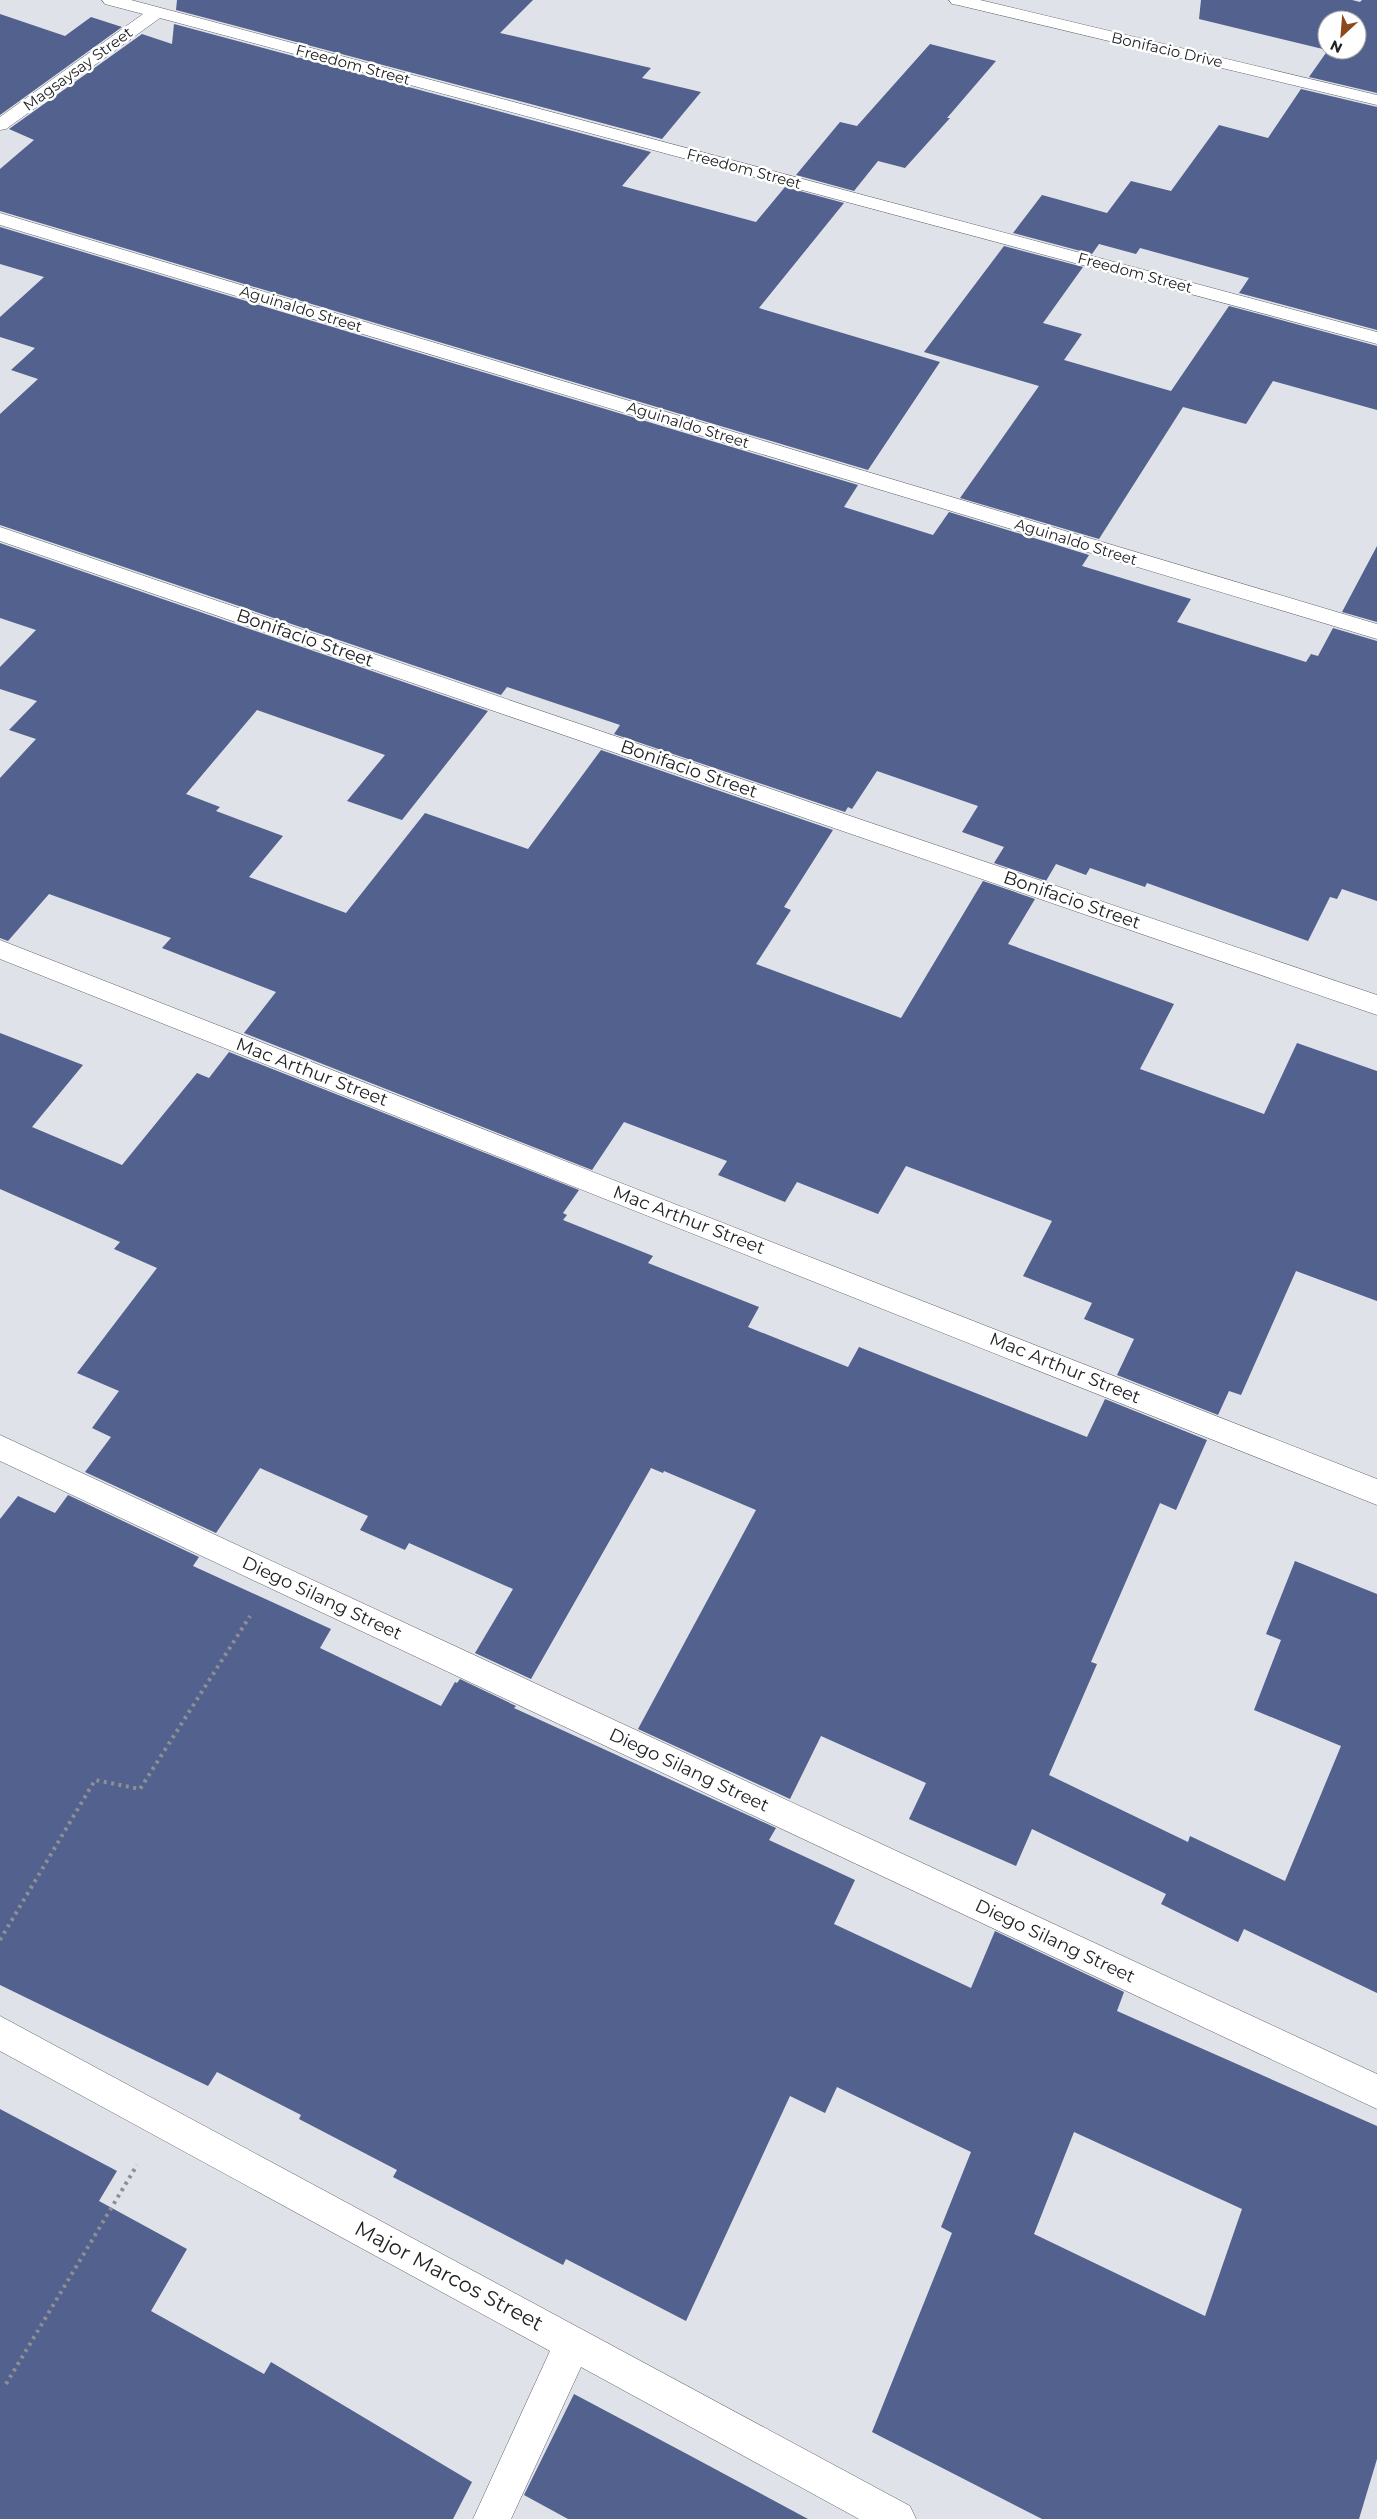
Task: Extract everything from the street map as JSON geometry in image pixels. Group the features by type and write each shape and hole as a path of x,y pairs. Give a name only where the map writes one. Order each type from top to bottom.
{"street":[{"name":"Freedom Street","path":"111,0 1377,338"},
{"name":"Bonifacio Drive","path":"958,0 1377,100"},
{"name":"Magsaysay Street","path":"0,126 156,13"},
{"name":"Aguinaldo Street","path":"0,219 1377,632"},
{"name":"Bonifacio Street","path":"0,534 1377,1005"},
{"name":"Mac Arthur Street","path":"0,949 1377,1492"},
{"name":"Diego Silang Street","path":"0,1447 1377,2092"},
{"name":"Major Marcos Street","path":"0,2033 897,2519"},
{"path":"492,2519 573,2343"}],"path":[{"path":"0,1940 95,1780 140,1789 276,1576"},
{"path":"6,2384 163,2121"}],"building":[{"path":"177,0 533,0 500,33 651,68 642,78 701,92 662,139 176,10"},
{"path":"1201,0 1352,0 1360,2 1362,0 1377,0 1377,93 1309,77 1321,60 1367,60 1367,10 1317,10 1317,48 1199,19"},
{"path":"0,14 65,36 91,17 122,27 0,115"},
{"path":"174,24 651,152 622,186 756,222 785,187 844,203 759,308 940,362 868,470 0,211 0,169 34,140 9,129 142,34 172,44"},
{"path":"930,44 996,61 947,118 950,118 905,168 878,161 854,191 796,175 840,122 857,126"},
{"path":"1301,89 1377,107 1377,330 1239,293 1249,278 1140,248 1136,254 1099,244 1092,254 1013,233 1042,195 1107,213 1131,181 1171,191 1219,125 1268,138"},
{"path":"0,227 858,485 844,507 933,535 949,512 1089,555 1082,566 1191,599 1177,622 1306,662 1311,654 1318,656 1333,628 1377,641 1377,901 1342,889 1337,899 1330,897 1308,941 1147,883 1145,887 1090,868 1086,875 1056,864 1046,881 994,863 1004,847 962,832 978,806 877,771 852,809 848,807 845,812 614,734 620,725 507,687 501,695 0,525 0,414 38,379 11,370 35,348 0,337 0,317 44,277 0,264"},
{"path":"1004,246 1083,267 1043,323 1082,334 1064,360 1171,391 1229,306 1377,346 1377,410 1273,381 1246,424 1183,407 1099,539 960,498 1039,386 924,352"},
{"path":"0,543 488,711 402,820 347,801 385,755 257,710 186,794 220,807 216,811 283,836 249,877 346,913 425,813 528,849 601,750 833,830 784,907 791,910 756,964 901,1018 983,881 1035,899 1008,944 1174,1004 1140,1069 1264,1114 1297,1043 1377,1071 1377,1301 1296,1271 1241,1395 1229,1391 1218,1415 1117,1375 1134,1339 1084,1319 1092,1303 1023,1276 1052,1221 906,1166 878,1214 797,1182 785,1202 718,1175 727,1161 624,1122 592,1170 244,1033 276,992 162,948 171,938 49,894 8,941 0,938 0,778 36,739 9,730 37,701 0,689 0,667 36,630 0,618"},
{"path":"1377,546 1377,622 1342,612"},
{"path":"0,1033 83,1065 32,1127 122,1165 197,1073 209,1078 229,1052 579,1190 563,1213 567,1215 563,1220 653,1256 648,1263 759,1307 748,1327 848,1367 859,1347 1087,1437 1105,1399 1207,1440 1176,1510 1160,1503 1091,1662 1097,1664 1049,1775 1188,1842 1190,1836 1285,1881 1341,1746 1254,1710 1281,1640 1266,1634 1295,1561 1377,1594 1377,1993 1244,1929 1238,1942 1161,1904 1166,1894 1032,1829 1016,1866 909,1819 926,1783 821,1736 790,1799 638,1729 756,1510 664,1471 663,1473 651,1468 531,1679 475,1653 513,1589 409,1543 405,1550 360,1530 368,1516 260,1468 216,1533 85,1472 111,1437 92,1428 119,1391 77,1373 157,1268 114,1249 120,1242 0,1189"},
{"path":"68,1495 199,1557 193,1566 331,1629 320,1648 441,1706 455,1682 457,1683 460,1679 516,1706 514,1708 776,1828 769,1840 855,1880 834,1924 971,1988 995,1931 1124,1992 1117,2011 1377,2126 1377,2459 1359,2519 1042,2519 872,2432 952,2233 941,2227 971,2152 837,2087 825,2113 790,2096 686,2321 566,2259 563,2265 393,2177 397,2170 299,2119 301,2115 217,2072 208,2086 0,1985 0,1519 18,1496 55,1513","holes":["1074,2132 1242,2209 1205,2316 1034,2234"]},
{"path":"0,2109 117,2171 99,2201 187,2249 151,2311 264,2374 271,2362 472,2482 453,2519 0,2519"},
{"path":"574,2394 808,2519 568,2519 524,2495"}]}
